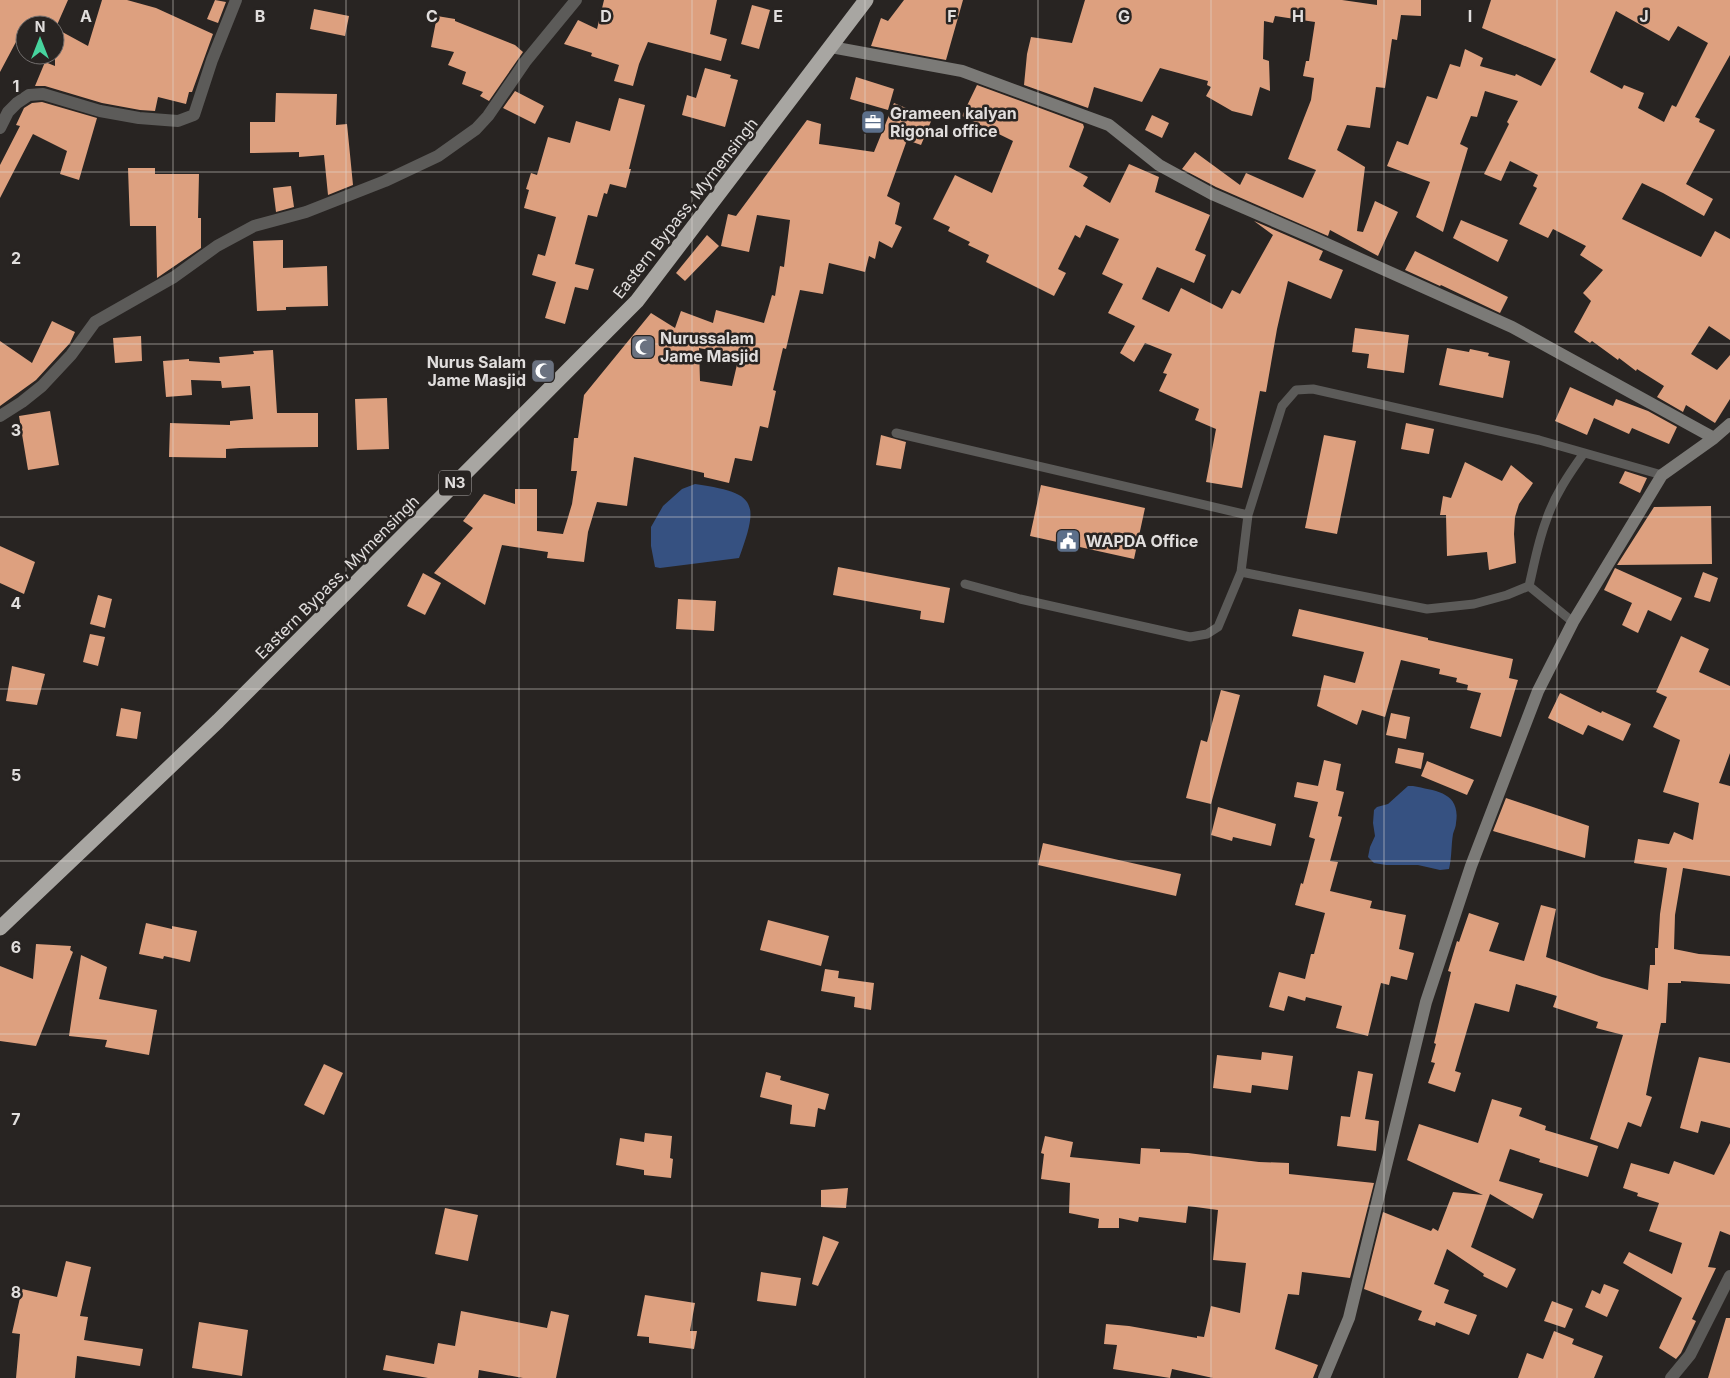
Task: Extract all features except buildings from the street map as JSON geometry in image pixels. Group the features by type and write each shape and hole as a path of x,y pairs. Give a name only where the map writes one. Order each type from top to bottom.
{"highway":[{"name":"Eastern Bypass, Mymensingh","path":"0,928 218,721 637,301 866,0"}],"street":[{"path":"0,128 8,112 17,103 29,95 43,94 100,111 139,118 178,121 194,116 212,60 236,0"},
{"path":"0,416 42,386 71,355 95,322 174,277 217,246 254,226 306,212 370,187 438,156 468,135 488,116 525,62 576,0"},
{"path":"831,47 962,71 1109,125 1159,165 1212,194 1512,327 1714,438"},
{"path":"1324,1378 1349,1318 1429,993 1471,866 1538,691 1574,622 1662,475 1714,438 1730,424"},
{"path":"1671,1378 1690,1355 1730,1276"}],"lane":[{"path":"965,584 1020,599 1190,637 1207,634 1218,627 1241,572 1248,515 1282,406 1296,390 1313,389 1539,440 1662,475"},
{"path":"896,433 1248,515"},
{"path":"1529,586 1546,521 1555,499 1568,475 1584,453"},
{"path":"1241,572 1428,608 1474,604 1507,595 1529,586"},
{"path":"1529,586 1574,622"}],"water":[{"path":"695,484 731,491 741,496 748,503 750,524 739,558 660,568 655,567 651,546 651,527 663,506 682,489"},
{"path":"1408,786 1438,792 1451,799 1455,805 1457,813 1456,824 1449,869 1440,870 1418,865 1386,865 1374,863 1368,857 1375,836 1374,810 1377,807 1388,804"}],"place":[{"name":"Grameen kalyan Rigonal office","path":"873,122"},
{"name":"Nurussalam Jame Masjid","path":"643,347"},
{"name":"Nurus Salam Jame Masjid","path":"543,371"},
{"name":"WAPDA Office","path":"1068,541"}]}
